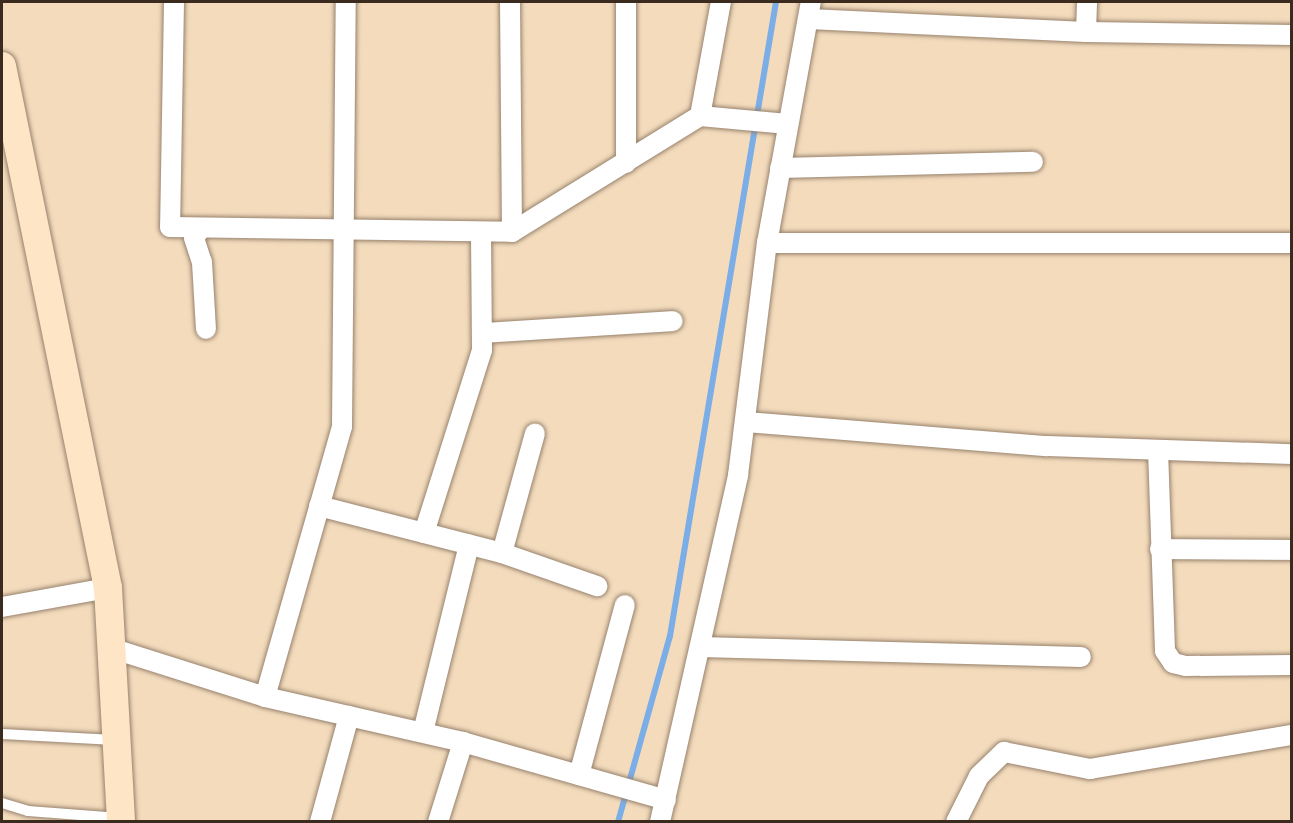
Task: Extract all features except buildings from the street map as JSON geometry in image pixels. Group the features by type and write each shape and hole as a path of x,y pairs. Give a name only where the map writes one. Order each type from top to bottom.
{"main road":[{"path":"2,66 10,147 108,588 114,649 121,820"}],"street":[{"path":"174,2 170,227 481,234 512,232 700,116 788,124"},
{"path":"265,697 342,427 346,2"},
{"path":"510,2 512,232"},
{"path":"626,2 626,163"},
{"path":"700,116 721,2"},
{"path":"1086,32 1087,2"},
{"path":"660,822 700,647 746,422 767,243 810,10 1086,32 1292,35"},
{"path":"780,168 1033,162"},
{"path":"201,228 194,238 202,262 206,329"},
{"path":"424,533 478,366 483,333 481,234"},
{"path":"767,243 1292,243"},
{"path":"483,333 673,321"},
{"path":"746,422 1158,450 1292,454"},
{"path":"502,553 535,434"},
{"path":"1158,450 1162,643 1173,663 1292,665"},
{"path":"319,507 502,553 597,586"},
{"path":"423,732 469,545"},
{"path":"1160,549 1292,549"},
{"path":"2,607 108,588"},
{"path":"579,775 625,604"},
{"path":"700,647 1081,657"},
{"path":"114,649 265,697 463,742 666,800"},
{"path":"320,822 349,716"},
{"path":"956,822 980,776 1004,752 1090,769 1292,735"},
{"path":"438,822 463,742"}],"lane":[{"path":"2,734 118,740"},
{"path":"2,802 28,811 121,820"}],"waterway":[{"path":"618,822 670,636 776,2"}]}
